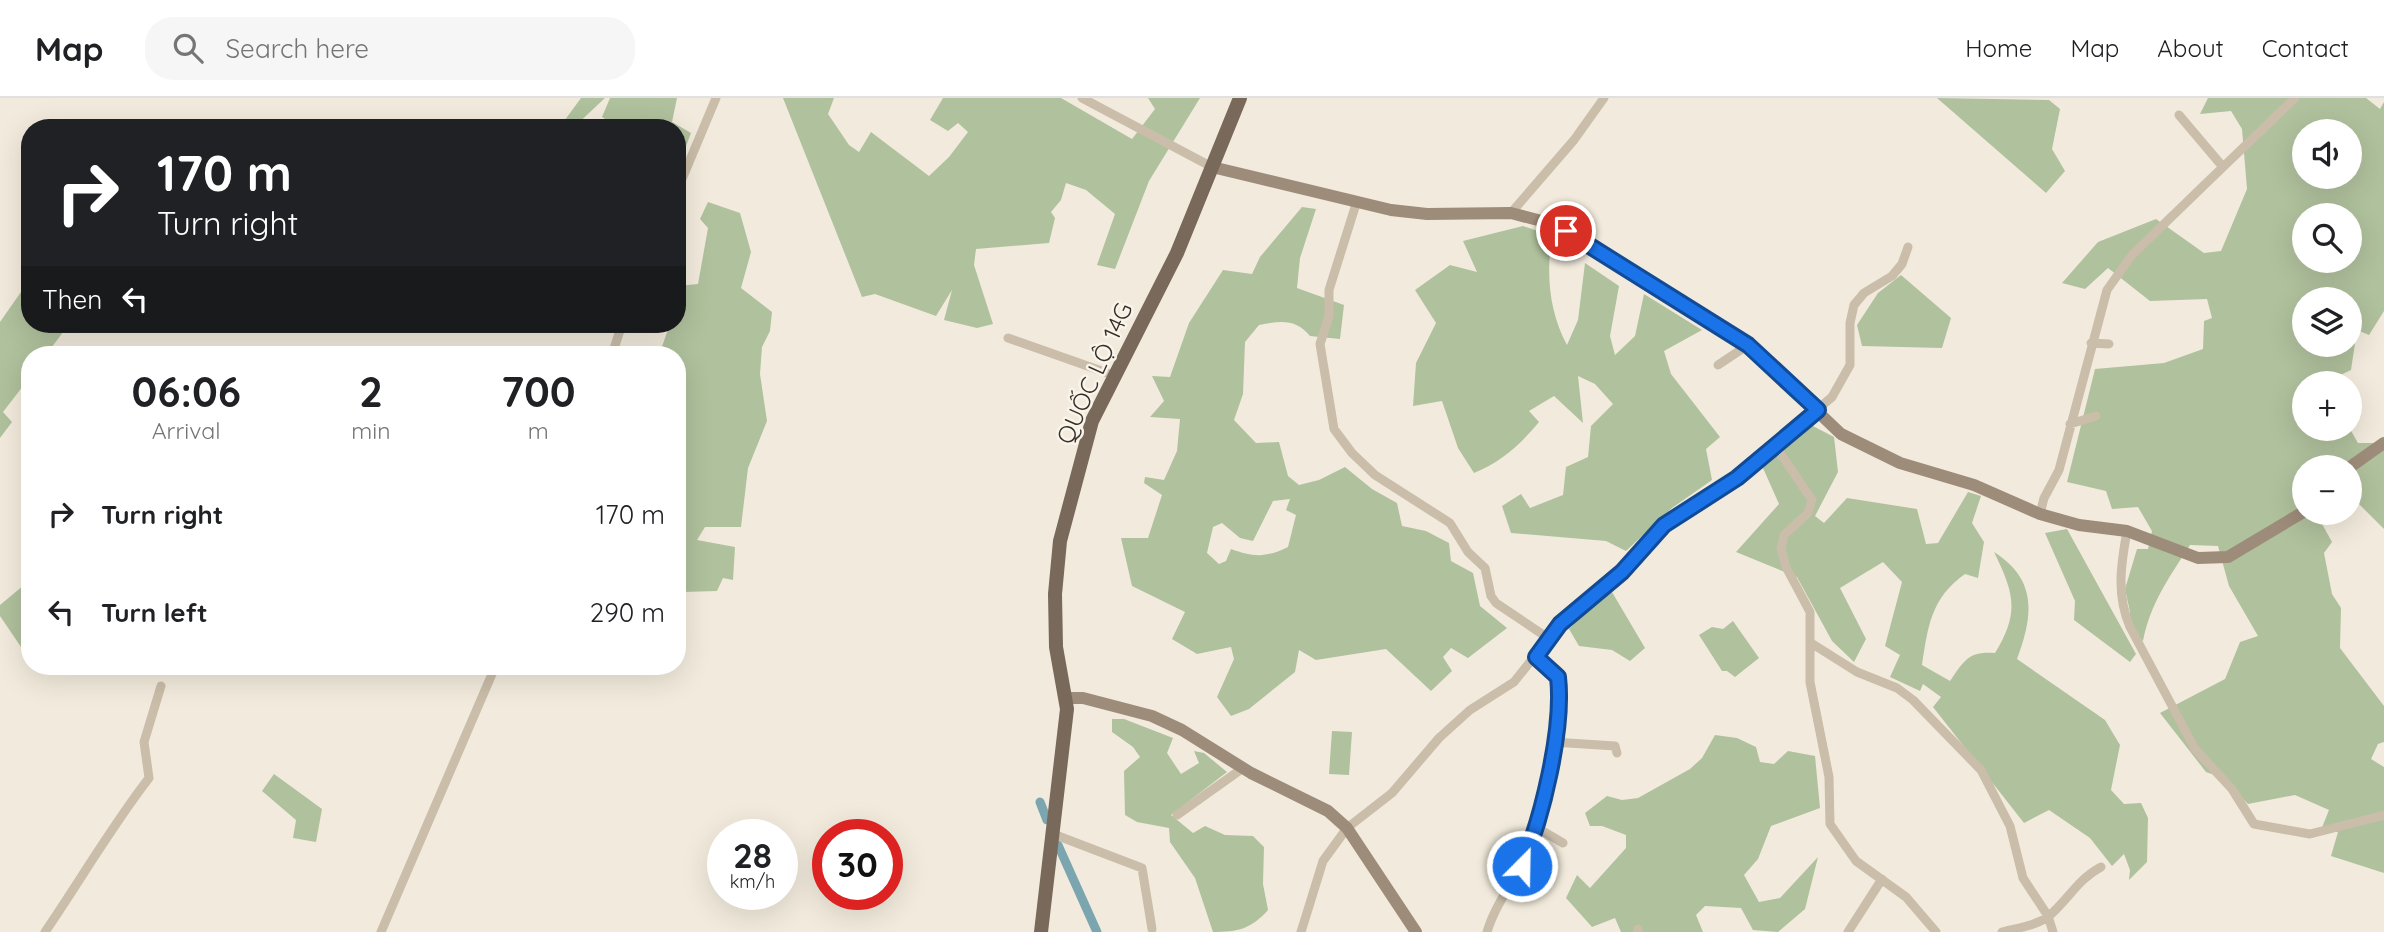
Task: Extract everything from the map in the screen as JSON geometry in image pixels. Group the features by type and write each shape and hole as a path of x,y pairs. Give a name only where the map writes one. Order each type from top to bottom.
{"main road":[{"name":"QUỐC LỘ 14G","path":"1041,932 1067,698 1056,647 1055,594 1060,541 1082,453 1114,375 1177,253 1240,98"}],"street":[{"path":"686,170 716,98"},
{"path":"1082,98 1212,167 1356,204 1427,214 1511,213 1553,224 1580,238 1748,345 1842,434 1900,463 1974,485 2040,514 2079,525 2127,531 2198,558 2228,556 2292,519"},
{"path":"1511,213 1574,140 1604,98"},
{"path":"2040,514 2044,498 2059,470 2106,290 2132,255 2295,98"},
{"path":"2179,115 2222,167"},
{"path":"1356,204 1329,290 1329,316 1320,344 1334,429 1352,453 1375,475 1450,523 1468,552 1485,568 1491,596 1496,603 1548,638"},
{"path":"1301,932 1323,861 1347,828 1392,793 1439,738 1470,710 1514,682 1536,657 1548,638 1622,572 1664,525 1737,478 1818,410 1844,380 1850,365 1850,323 1854,305 1864,293 1892,276 1902,264 1908,247"},
{"path":"1008,338 1114,375"},
{"path":"2091,343 2109,344"},
{"path":"1718,365 1748,345"},
{"path":"2070,425 2096,416"},
{"path":"2362,459 2384,443"},
{"path":"1776,447 1812,500 1808,513 1784,535 1781,549 1786,567 1810,612 1810,682 1829,777 1830,824 1856,860 1906,897 1936,932"},
{"path":"2127,531 2120,583 2127,621 2195,748 2232,789 2249,819 2264,828 2310,834 2384,816"},
{"path":"1811,643 1857,671 1896,688 1913,700 1981,770 2010,826 2023,878 2048,916 2053,932"},
{"path":"1487,932 1492,917 1522,866 1538,824 1553,742 1558,677 1536,657"},
{"path":"381,932 492,675"},
{"path":"46,932 89,869 115,822 149,778 144,742 161,686"},
{"path":"1067,698 1083,698 1152,716 1182,730 1243,768 1328,811 1347,828 1416,932"},
{"path":"1553,742 1615,746 1617,753"},
{"path":"1177,815 1243,768"},
{"path":"1538,824 1539,829 1563,842"},
{"path":"1053,834 1142,868 1152,929"},
{"path":"2002,932 2034,924 2048,916 2084,877 2101,867"},
{"path":"1848,932 1882,879"}],"green space":[{"path":"581,98 605,98 583,119 566,119"},
{"path":"610,98 677,98 673,119 602,117"},
{"path":"783,98 834,98 828,114 849,145 859,152 871,132 929,176 949,157 968,132 958,123 948,131 930,120 943,98 1061,98 1132,139 1155,109 1148,98 1200,98 1149,181 1115,269 1097,265 1115,214 1086,190 1066,183 1061,200 1051,212 1055,218 1049,243 976,249 974,265 993,324 977,328 944,320 952,290 936,316 875,294 862,297"},
{"path":"1937,98 2049,100 2060,109 2052,149 2065,171 2046,193"},
{"path":"2208,98 2366,98 2380,109 2384,102 2384,311 2369,335 2362,332 2362,287 2292,287 2292,357 2353,357 2349,371 2292,371 2292,441 2384,443 2384,529 2362,507 2362,455 2292,455 2292,525 2323,525 2332,542 2324,553 2332,594 2341,608 2340,648 2384,706 2384,742 2378,744 2371,759 2384,767 2384,873 2331,856 2338,832 2321,830 2329,810 2295,795 2248,804 2223,778 2206,772 2160,713 2225,679 2240,642 2258,636 2229,586 2218,546 2190,545 2168,579 2150,615 2143,641 2126,626 2130,612 2125,589 2137,549 2148,549 2152,531 2138,507 2112,509 2106,491 2067,482 2095,369 2164,363 2203,349 2204,321 2212,318 2207,299 2150,301 2108,268 2085,289 2062,283 2098,242 2156,219 2204,253 2221,251 2247,189 2242,129 2231,111 2200,114"},
{"path":"686,130 691,133 686,146"},
{"path":"708,202 740,213 751,252 741,288 772,312 770,331 762,347 760,374 767,421 748,468 741,527 705,527 697,540 735,547 733,580 723,578 717,591 686,592 686,346 662,346 667,333 686,333 686,285 698,284 708,228 700,219"},
{"path":"1302,207 1316,209 1300,258 1297,288 1344,305 1340,339 1310,336 1299,326 1287,322 1259,325 1245,342 1243,394 1234,420 1256,443 1279,442 1288,476 1299,485 1319,480 1345,467 1372,489 1397,503 1402,526 1426,531 1449,543 1451,561 1473,573 1480,606 1507,628 1468,658 1451,648 1443,657 1452,671 1431,691 1386,649 1316,660 1299,650 1295,672 1249,709 1231,716 1217,697 1234,659 1231,647 1197,654 1172,639 1185,612 1132,586 1121,538 1148,538 1162,495 1144,483 1145,477 1164,480 1177,451 1180,419 1150,417 1164,401 1152,376 1170,377 1189,323 1223,270 1252,274 1260,257","holes":["1290,499 1286,510 1296,515 1288,547 1260,555 1231,549 1226,561 1219,564 1207,553 1213,527 1222,523 1240,538 1253,541 1273,501"]},
{"path":"1523,226 1552,236 1550,292 1556,319 1567,345 1578,320 1585,263 1619,286 1610,336 1615,355 1635,336 1644,294 1702,330 1664,351 1671,374 1720,437 1706,449 1712,480 1672,508 1626,551 1606,541 1511,533 1502,506 1521,494 1530,508 1563,495 1566,467 1588,457 1591,426 1613,404 1595,384 1578,376 1583,423 1554,396 1529,411 1539,422 1517,446 1502,458 1474,473 1458,448 1442,401 1413,406 1416,363 1436,323 1415,290 1450,265 1477,272 1463,241"},
{"path":"1901,275 1951,318 1942,348 1862,346 1857,325 1878,293"},
{"path":"21,292 21,333 62,333 53,346 21,346 21,389 3,412 12,422 0,438 0,322"},
{"path":"1811,425 1834,437 1838,472 1815,516 1824,523 1847,498 1917,509 1926,544 1938,543 1968,492 1981,496 1972,523 1984,542 1978,578 1965,574 1938,603 1929,625 1922,665 1950,681 1968,659 1979,654 1995,653 2008,626 2011,602 2006,579 1994,552 2018,574 2028,600 2026,628 2017,659 2105,720 2120,745 2111,790 2124,804 2141,803 2148,818 2147,862 2129,880 2130,870 2124,854 2112,866 2090,838 2049,810 2024,823 1933,707 1941,697 1923,684 1920,691 1890,677 1900,655 1885,646 1902,582 1883,562 1840,588 1866,639 1854,662 1832,641 1797,577 1736,552 1779,504 1763,468"},
{"path":"2067,529 2136,654 2130,662 2074,620 2075,601 2045,533"},
{"path":"21,588 21,647 0,616 0,605"},
{"path":"1612,592 1645,648 1630,661 1612,650 1579,646 1569,629 1601,598"},
{"path":"1733,621 1759,658 1735,677 1722,671 1699,635 1712,627 1723,629"},
{"path":"1112,719 1124,719 1173,738 1167,753 1181,774 1199,763 1194,751 1204,753 1227,772 1171,815 1193,833 1205,826 1225,835 1253,836 1264,847 1263,884 1268,910 1256,921 1237,930 1213,932 1195,878 1170,842 1169,828 1137,822 1125,815 1124,771 1140,757 1133,747 1112,732"},
{"path":"1332,731 1352,732 1349,775 1329,774"},
{"path":"1715,735 1737,738 1756,747 1760,762 1774,764 1788,751 1815,756 1820,808 1771,826 1758,859 1744,875 1759,902 1780,898 1818,857 1805,909 1778,932 1753,930 1741,908 1705,906 1696,915 1703,932 1621,932 1615,918 1592,927 1566,898 1577,875 1590,888 1626,848 1626,835 1602,826 1590,826 1585,813 1607,796 1622,800 1638,798 1690,769 1702,758"},
{"path":"274,774 322,809 316,842 293,838 296,820 262,791"}],"waterway":[{"path":"1040,802 1047,820"},
{"path":"1058,845 1097,932"}],"route":[{"path":"1522,866 1536,833 1548,782 1557,712 1558,677 1536,657 1548,638 1560,624 1622,572 1664,525 1737,478 1818,410 1748,345 1566,231"}]}
